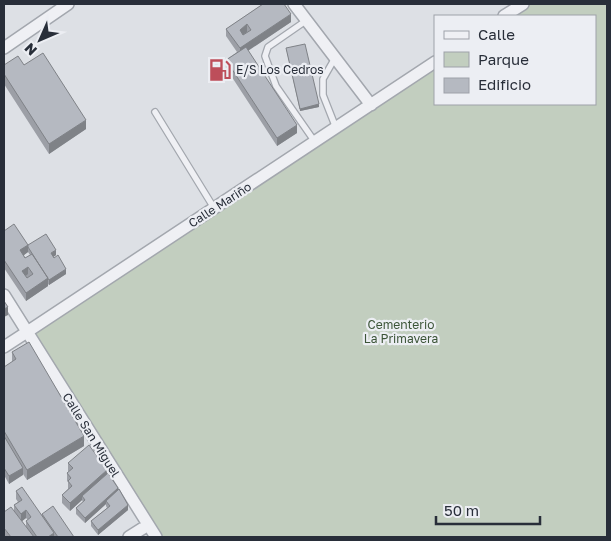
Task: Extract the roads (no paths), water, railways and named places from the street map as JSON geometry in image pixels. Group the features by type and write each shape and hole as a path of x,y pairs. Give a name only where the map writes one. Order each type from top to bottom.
{"street":[{"path":"4,48 68,4"},
{"path":"294,4 371,105"},
{"path":"506,15 523,4"},
{"name":"Calle Mariño","path":"4,347 434,63"},
{"name":"Calle San Miguel","path":"4,294 156,537"},
{"path":"129,537 148,525"}],"lane":[{"path":"307,20 268,47 265,56 276,86 315,142"},
{"path":"335,58 323,79 323,95 336,128"},
{"path":"155,112 214,208"}],"place":[{"name":"E/S Los Cedros","path":"220,70"}],"park label":[{"name":"Cementerio La Primavera","path":"401,332"}]}
